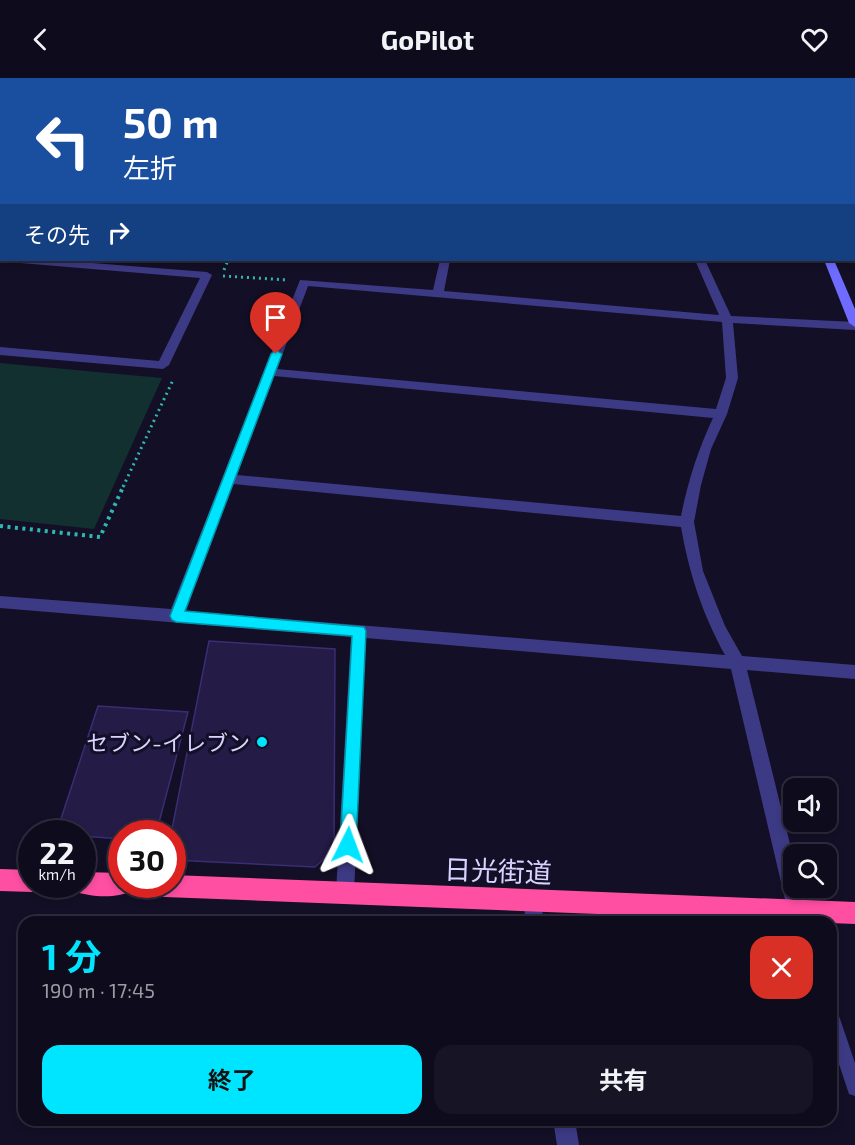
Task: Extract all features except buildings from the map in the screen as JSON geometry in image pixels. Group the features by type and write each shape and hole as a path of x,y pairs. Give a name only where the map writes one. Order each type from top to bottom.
{"highway":[{"path":"0,880 18,881"},
{"name":"日光街道","path":"186,887 532,900 783,916"},
{"name":"日光街道","path":"813,916 855,913"}],"street":[{"path":"0,351 163,365 207,274 54,261"},
{"path":"438,293 445,261"},
{"path":"700,261 727,319 732,378 721,414 702,458 687,522 696,571 718,628 737,662 799,916"},
{"path":"176,616 304,282 727,319 855,325 829,261"},
{"path":"270,372 721,414"},
{"path":"228,479 687,522"},
{"path":"0,602 855,672"},
{"path":"345,892 359,631"},
{"path":"532,900 535,916"},
{"path":"565,1126 568,1145"}],"lane":[{"path":"837,1034 855,1088"}],"path":[{"path":"221,276 228,261"},
{"path":"207,274 304,282"},
{"path":"0,526 100,537 176,374"}],"green space":[{"path":"0,363 162,378 94,529 0,519"}],"place":[{"name":"セブン-イレブン","path":"262,742"}],"route":[{"path":"276,354 176,616 359,631 348,845"}]}
